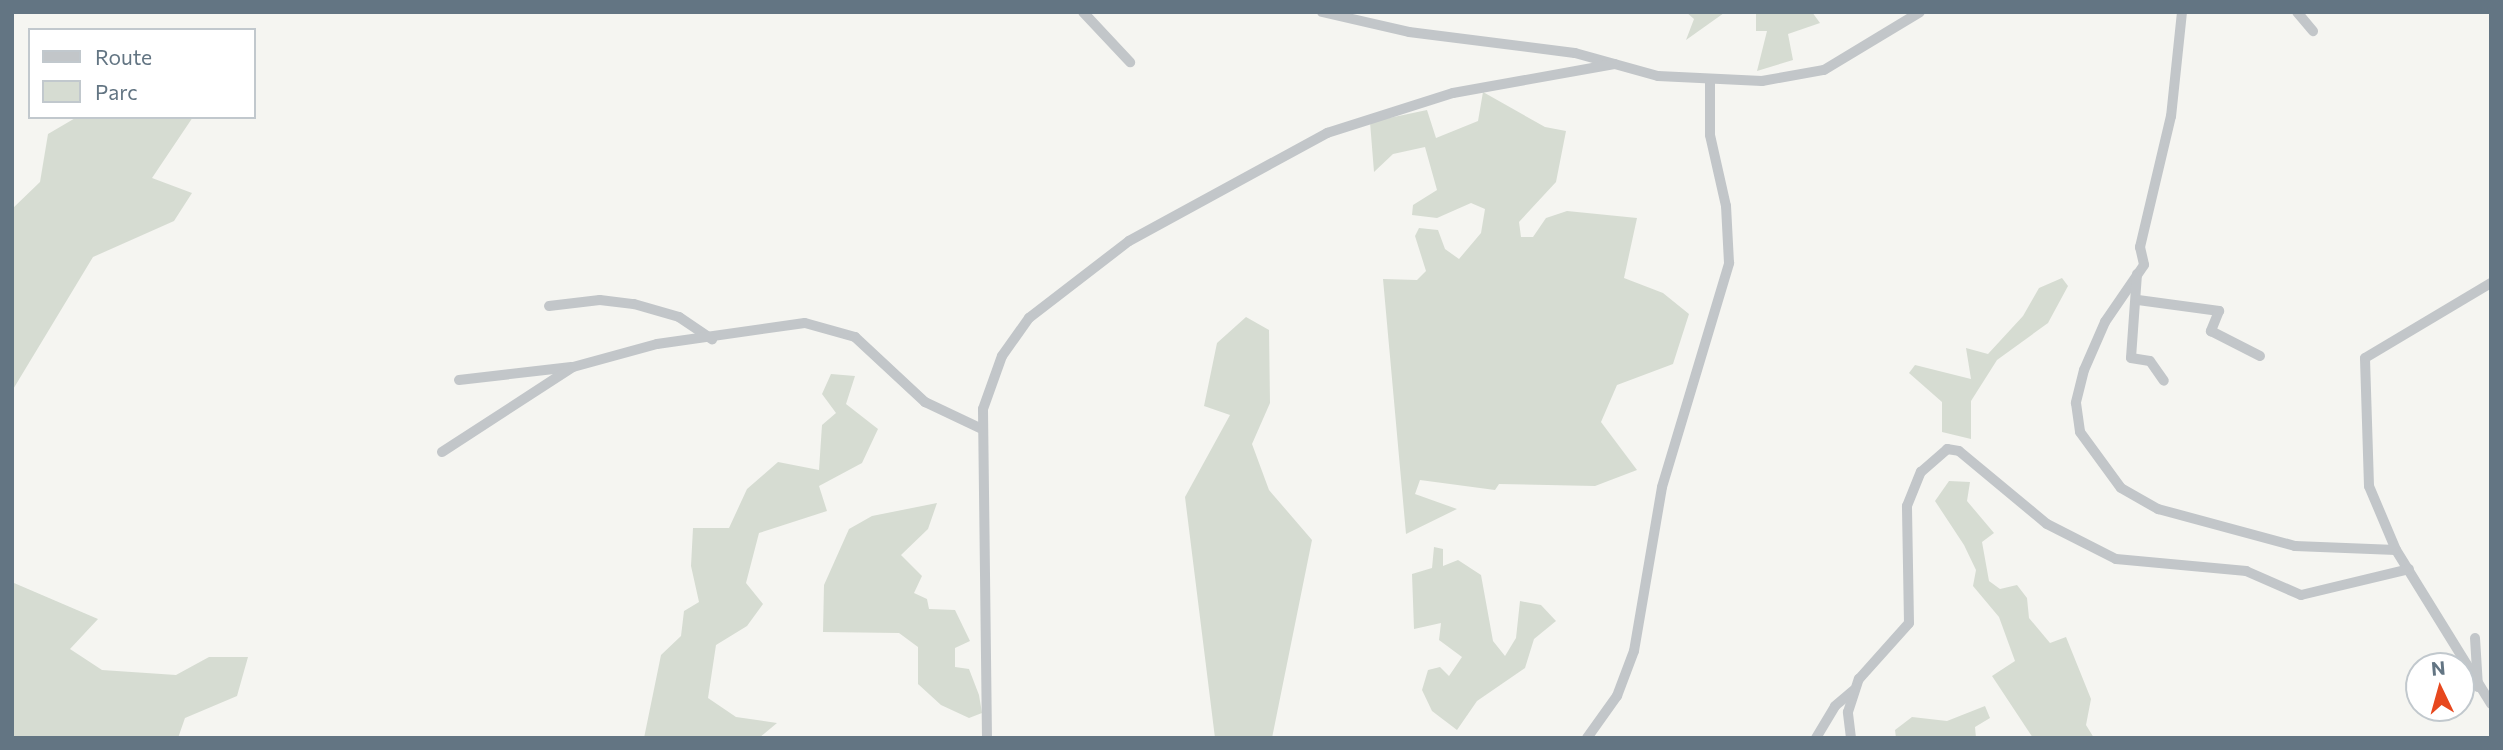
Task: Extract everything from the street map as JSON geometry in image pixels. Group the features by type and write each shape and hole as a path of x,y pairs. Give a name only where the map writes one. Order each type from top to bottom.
{"street":[{"path":"1083,12 1130,62"},
{"path":"1322,12 1614,64 1658,76 1710,80 1812,75 1920,12"},
{"path":"2182,12 2171,116 2140,247 2144,265 2105,322 2076,403 2080,432 2115,481 2158,509 2287,545 2396,551"},
{"path":"2297,12 2313,31"},
{"path":"987,738 982,429 993,375 1021,327 1161,222 1361,120 1485,86 1614,64"},
{"path":"1587,738 1617,696 1634,651 1662,487 1730,263 1726,206 1710,135 1710,80"},
{"path":"2137,274 2138,300 2131,358 2150,361 2164,381"},
{"path":"2491,283 2365,358 2369,486 2396,551 2491,704"},
{"path":"549,306 600,300 634,304 680,317 712,340"},
{"path":"2138,300 2218,311 2211,331 2260,356"},
{"path":"458,380 573,367 657,344 712,340 804,323 835,328 871,347 925,402 982,429"},
{"path":"442,452 573,367"},
{"path":"1816,738 1835,706 1854,690 1868,666 1905,632 1907,506 1921,472 1947,449 1959,451 2047,524 2116,559 2246,571 2301,595 2409,569"},
{"path":"2475,638 2478,687"},
{"path":"1851,738 1854,690"}],"green space":[{"path":"1686,12 1812,12 1820,23 1788,34 1793,60 1757,71 1767,31 1756,31 1756,13 1724,13 1686,40 1694,19"},
{"path":"1483,92 1545,127 1566,131 1556,182 1519,222 1521,237 1533,237 1546,218 1567,211 1637,218 1624,278 1663,293 1689,314 1673,364 1617,385 1601,422 1637,470 1595,486 1499,484 1495,490 1420,480 1415,494 1457,509 1406,534 1383,279 1417,280 1426,271 1415,236 1419,228 1438,230 1445,249 1459,259 1481,233 1485,209 1471,203 1437,218 1412,215 1413,205 1437,190 1425,147 1393,154 1374,172 1370,122 1427,110 1436,138 1478,121"},
{"path":"74,119 192,119 152,178 192,193 174,221 93,257 12,391 12,209 40,182 48,134"},
{"path":"2062,278 2068,286 2048,323 1997,360 1971,401 1971,439 1942,432 1942,402 1909,373 1915,365 1971,379 1966,348 1988,354 2023,316 2039,288"},
{"path":"1246,317 1269,330 1270,403 1252,444 1269,490 1312,540 1272,738 1215,738 1185,497 1230,415 1204,406 1217,343"},
{"path":"831,374 855,376 846,404 878,429 862,463 819,486 827,511 759,533 746,583 763,604 747,626 716,645 708,698 736,717 777,723 759,738 644,738 661,655 681,636 684,611 699,602 691,566 693,528 729,528 747,489 778,462 819,470 822,425 836,413 822,394"},
{"path":"1949,481 1970,482 1967,501 1994,533 1982,542 1989,581 2000,589 2017,585 2027,598 2029,618 2050,643 2066,637 2091,699 2086,725 2094,738 2033,738 1992,676 2015,661 1999,617 1973,586 1976,570 1964,545 1935,501"},
{"path":"937,503 928,529 901,555 922,576 914,593 927,599 929,609 955,610 970,641 955,648 955,667 969,669 979,695 982,713 969,718 941,705 918,684 918,647 899,633 823,632 824,585 849,529 872,516"},
{"path":"1434,547 1443,549 1443,566 1458,560 1481,575 1493,641 1505,656 1516,638 1520,601 1541,605 1556,621 1534,639 1525,668 1477,701 1457,730 1432,711 1422,690 1428,670 1440,667 1449,676 1462,657 1439,640 1441,623 1414,629 1412,574 1432,568"},
{"path":"14,583 98,619 70,649 102,670 176,675 209,657 248,657 237,696 185,718 178,738 12,738"},
{"path":"1985,706 1990,718 1975,727 1976,738 1896,738 1895,730 1912,717 1947,721"}]}
